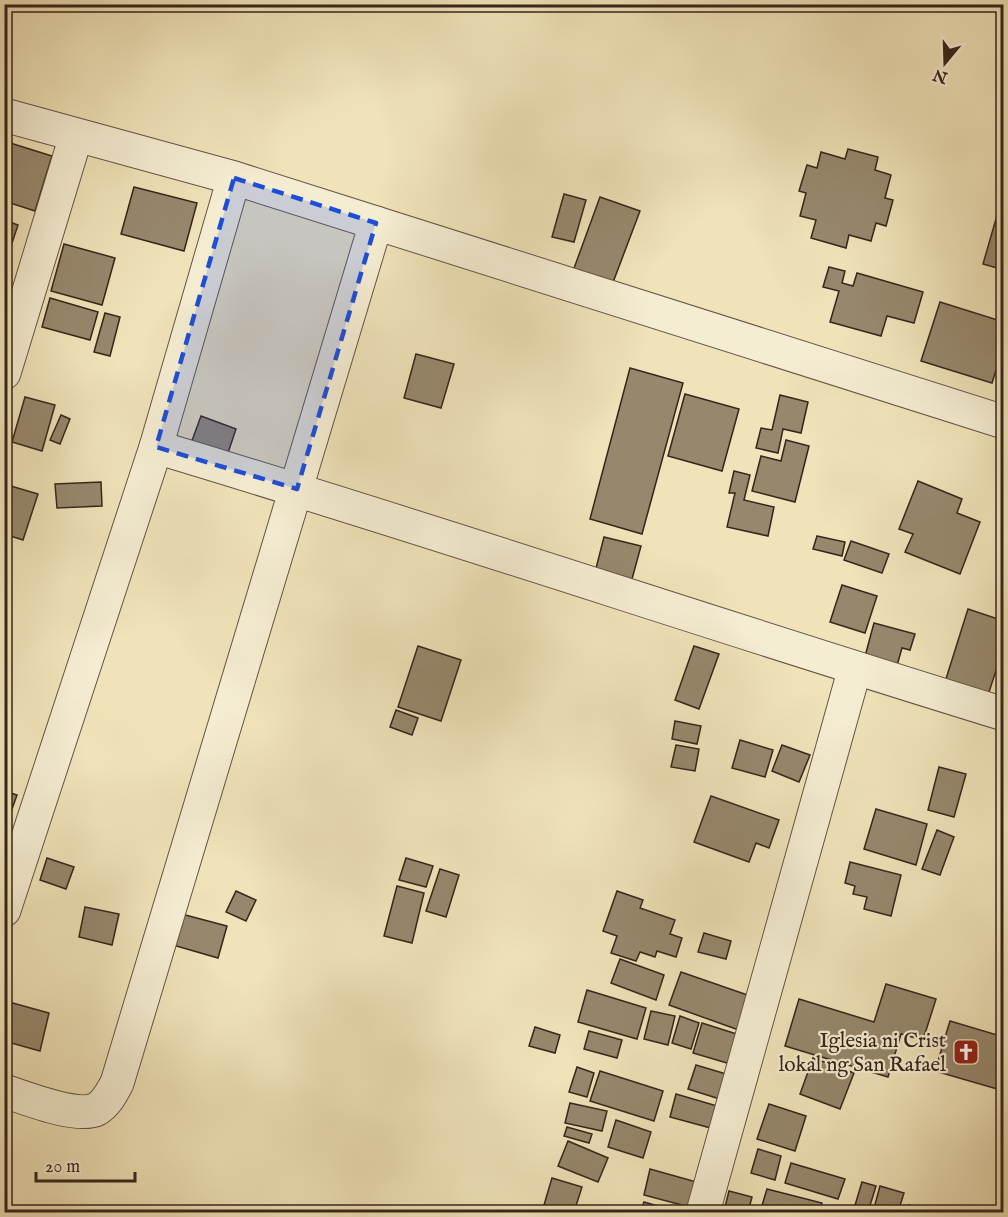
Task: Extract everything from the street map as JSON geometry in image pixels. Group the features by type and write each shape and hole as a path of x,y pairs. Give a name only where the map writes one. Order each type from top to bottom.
{"street":[{"path":"4,115 234,178 1004,422"},
{"path":"4,373 17,284 76,136"},
{"path":"4,910 156,447 234,178"},
{"path":"4,1091 54,1108 78,1111 96,1109 109,1099 117,1083 376,223"},
{"path":"156,447 297,489 1004,714"},
{"path":"704,1212 855,668"}],"highlighted area":[{"path":"234,178 376,223 297,489 156,447"}],"building":[{"path":"7,142 52,156 35,211 4,201 4,151"},
{"path":"848,149 878,157 875,170 891,175 885,198 893,200 886,226 876,223 871,241 849,235 846,248 811,238 816,220 800,216 806,193 799,191 807,165 817,168 821,152 845,159"},
{"path":"134,187 197,203 184,251 121,234"},
{"path":"1004,191 1004,270 983,264"},
{"path":"564,194 586,200 574,242 552,237"},
{"path":"600,197 640,211 612,285 573,271"},
{"path":"4,220 18,225 5,264 4,264"},
{"path":"64,244 115,258 102,305 51,291"},
{"path":"829,267 845,271 842,283 853,286 857,273 923,292 914,323 887,316 881,336 830,322 839,291 823,287"},
{"path":"50,298 98,312 90,340 42,327"},
{"path":"940,302 1004,322 1004,345 992,383 921,361"},
{"path":"105,313 120,317 110,356 94,352"},
{"path":"416,354 454,364 441,408 404,398"},
{"path":"630,368 683,383 642,534 590,519"},
{"path":"685,394 739,409 722,471 668,456"},
{"path":"780,395 808,402 801,433 783,429 778,453 756,448 761,428 772,430"},
{"path":"25,397 55,405 42,451 12,442"},
{"path":"61,415 70,419 60,444 50,440"},
{"path":"201,416 236,429 226,459 190,446"},
{"path":"786,440 809,446 795,502 752,491 761,456 781,461"},
{"path":"734,471 750,475 744,500 774,507 768,536 727,527 735,493 729,493"},
{"path":"918,481 962,499 957,513 980,522 960,574 905,552 913,534 899,529"},
{"path":"101,482 102,506 57,508 55,484"},
{"path":"4,484 38,494 23,540 4,534"},
{"path":"1004,505 1004,524 999,523"},
{"path":"817,536 845,542 842,556 813,549"},
{"path":"604,537 641,546 629,590 593,580"},
{"path":"851,541 889,554 882,573 844,560"},
{"path":"842,585 877,596 865,633 830,622"},
{"path":"968,609 1004,621 1004,646 988,695 945,682"},
{"path":"874,623 915,634 910,650 902,648 896,669 864,660"},
{"path":"418,646 461,660 441,721 398,707"},
{"path":"694,646 719,654 699,709 675,700"},
{"path":"396,710 418,718 412,735 390,727"},
{"path":"675,721 701,726 697,744 672,739"},
{"path":"740,740 773,750 765,777 732,768"},
{"path":"676,745 699,749 695,771 671,767"},
{"path":"782,745 810,755 799,782 772,771"},
{"path":"939,767 966,774 954,817 928,810"},
{"path":"4,791 17,795 7,823 4,822"},
{"path":"711,796 779,820 769,848 756,843 749,862 694,842"},
{"path":"876,809 927,824 916,865 864,849"},
{"path":"937,830 954,837 940,875 922,869"},
{"path":"47,858 74,867 66,889 40,880"},
{"path":"406,858 433,866 426,887 399,880"},
{"path":"850,862 901,875 891,916 864,909 867,897 853,894 855,886 845,883"},
{"path":"440,869 459,875 446,917 426,911"},
{"path":"397,886 424,893 412,943 384,936"},
{"path":"236,891 256,900 246,921 226,912"},
{"path":"617,891 643,900 640,908 675,920 670,934 682,938 676,957 657,951 655,957 640,952 636,961 611,953 617,936 603,931"},
{"path":"85,907 119,914 112,945 79,937"},
{"path":"174,912 227,926 218,958 166,943"},
{"path":"704,933 731,941 726,959 698,952"},
{"path":"620,959 664,975 656,1000 611,983"},
{"path":"681,972 759,999 747,1033 669,1005"},
{"path":"886,984 936,999 923,1040 901,1034 888,1077 785,1046 799,999 874,1022"},
{"path":"587,990 646,1008 637,1039 578,1022"},
{"path":"9,1002 49,1013 40,1051 4,1041 4,1021"},
{"path":"651,1011 675,1016 668,1045 644,1039"},
{"path":"680,1016 699,1023 691,1049 672,1043"},
{"path":"950,1021 1004,1037 1004,1091 935,1071"},
{"path":"702,1023 743,1036 734,1065 693,1053"},
{"path":"535,1027 560,1035 555,1053 529,1046"},
{"path":"589,1031 622,1040 617,1058 584,1049"},
{"path":"813,1058 854,1073 840,1109 800,1094"},
{"path":"696,1065 733,1076 726,1101 688,1089"},
{"path":"577,1067 594,1073 587,1097 569,1092"},
{"path":"600,1071 663,1091 654,1121 590,1101"},
{"path":"676,1094 724,1108 718,1130 670,1117"},
{"path":"570,1103 607,1111 602,1131 565,1123"},
{"path":"769,1104 806,1116 795,1151 757,1139"},
{"path":"616,1120 651,1132 643,1158 608,1147"},
{"path":"567,1127 592,1134 589,1143 564,1136"},
{"path":"568,1141 608,1158 598,1182 558,1166"},
{"path":"758,1149 781,1156 775,1180 751,1173"},
{"path":"791,1163 845,1179 838,1199 785,1183"},
{"path":"650,1169 700,1183 693,1208 644,1195"},
{"path":"552,1178 582,1187 574,1212 544,1205"},
{"path":"862,1182 876,1186 868,1212 853,1212"},
{"path":"880,1186 904,1193 898,1212 873,1212"},
{"path":"767,1189 822,1203 820,1212 760,1212"},
{"path":"729,1191 752,1197 748,1212 725,1207"},
{"path":"644,1202 679,1212 640,1212"},
{"path":"909,1205 931,1212 907,1212"}],"place":[{"name":"Iglesia ni Crist lokal ng San Rafael","path":"966,1052"}]}
